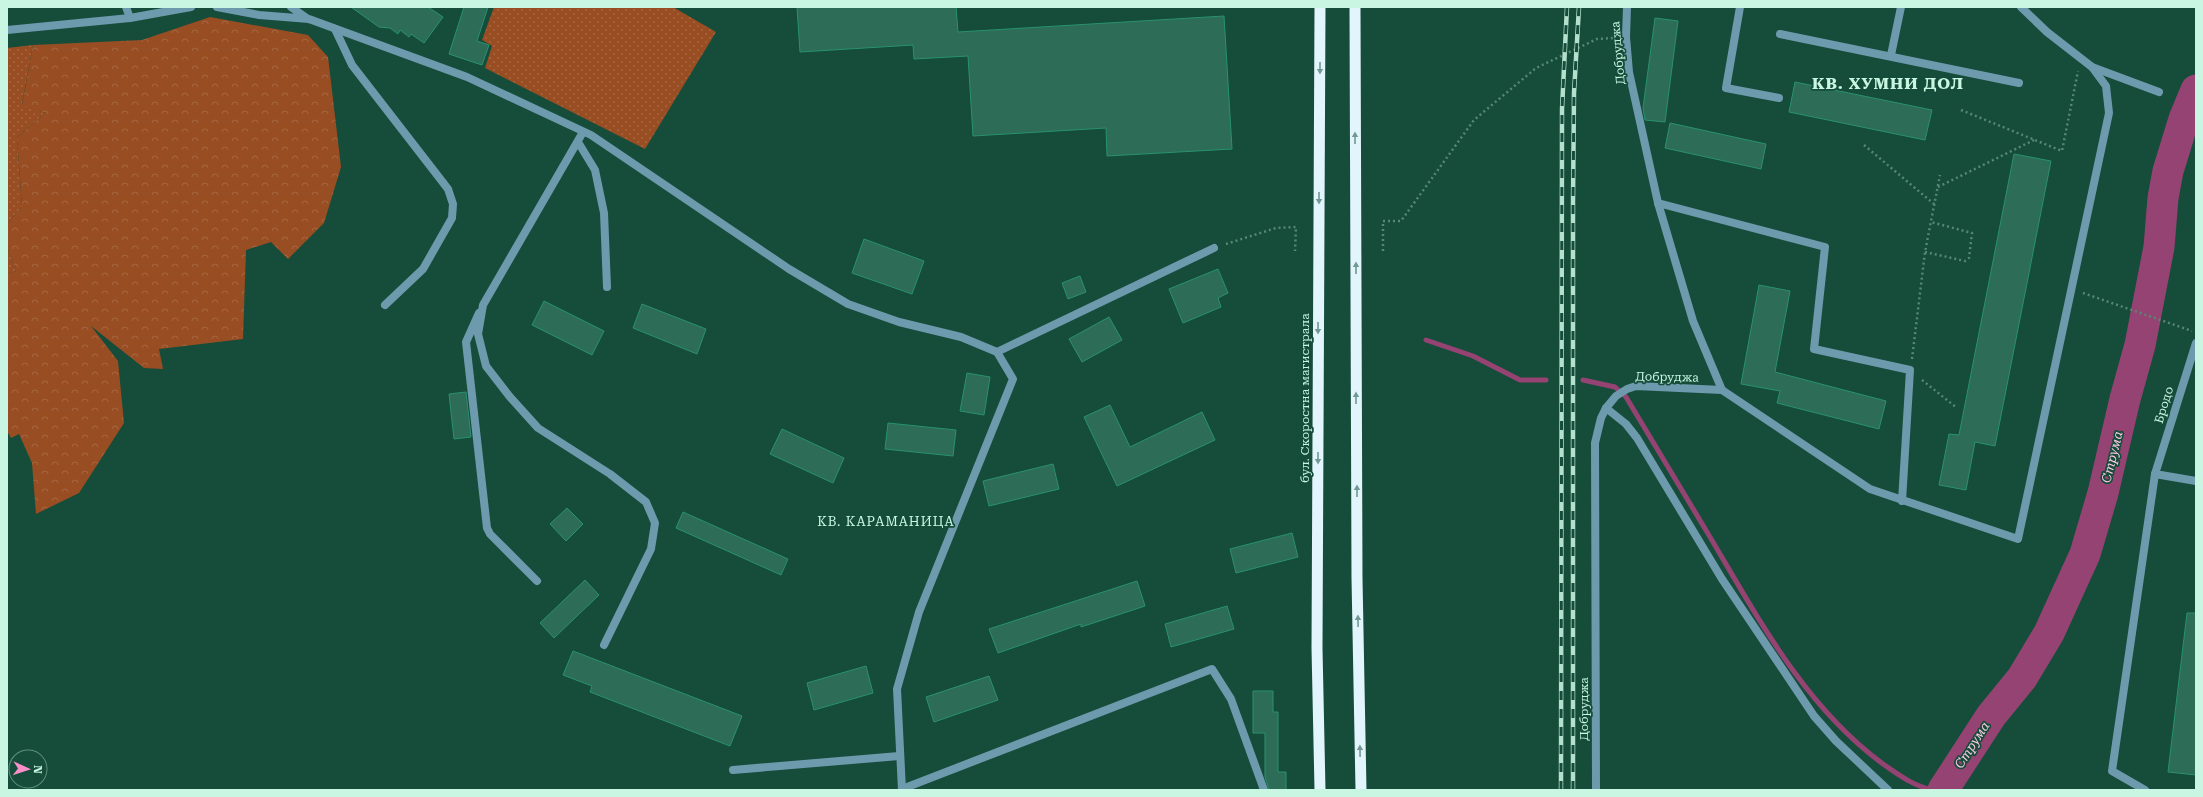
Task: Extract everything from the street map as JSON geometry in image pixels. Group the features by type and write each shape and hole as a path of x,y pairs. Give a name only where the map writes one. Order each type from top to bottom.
{"highway":[{"name":"бул. Скоростна магистрала","path":"1320,7 1316,648 1320,790"},
{"path":"1355,7 1357,570 1361,790"}],"street":[{"path":"126,7 130,18"},
{"path":"7,30 130,18 191,7"},
{"path":"216,7 259,15 309,19"},
{"path":"291,7 309,19 467,77 583,132 789,269 848,304 899,322 961,337 997,352 1013,379 919,612 897,689 899,756 902,789 1212,669 1232,699 1264,790"},
{"name":"Добруджа","path":"1596,790 1595,443 1601,418 1606,408 1616,396 1627,389 1636,386 1722,390 1693,321 1658,203 1629,72 1626,37 1627,7"},
{"path":"1740,7 1726,88 1779,98"},
{"path":"1891,55 1902,7"},
{"path":"2021,7 2047,32 2092,67 2159,92"},
{"path":"335,29 352,65 448,189 453,204 452,218 423,269 385,305"},
{"path":"7,34 18,30"},
{"path":"1780,34 1891,55 2019,83"},
{"path":"1722,390 1870,489 2018,539 2109,113 2106,86 2092,67"},
{"path":"537,581 490,534 487,528 466,342 483,305 583,132"},
{"path":"578,142 595,170 604,213 607,287"},
{"path":"1658,203 1825,247 1814,349 1910,370 1902,501"},
{"path":"997,352 1214,248"},
{"path":"483,305 478,334 486,366 510,397 538,428 610,474 646,502 655,524 651,549 604,645"},
{"name":"Бродо","path":"2145,790 2112,771 2155,474 2196,342"},
{"path":"1606,408 1626,424 1637,438 1722,579 1814,716 1836,741 1888,790"},
{"path":"2155,474 2196,481"},
{"path":"733,770 899,756"}],"path":[{"path":"1383,251 1384,221 1401,221 1474,120 1536,68 1597,40 1626,37"},
{"path":"1961,110 2062,151 2081,59"},
{"path":"1938,188 2035,140"},
{"path":"1864,145 1934,204"},
{"path":"1940,175 1925,252 1910,370 1957,408"},
{"path":"1925,252 1965,261 1969,258 1972,233 1931,222"},
{"path":"1214,248 1276,228 1296,226 1295,251"},
{"path":"2072,289 2196,333"}],"green space":[{"path":"494,7 673,7 716,32 645,149 485,68 492,46 482,40"},
{"path":"210,17 308,35 328,57 341,167 324,223 288,259 271,242 246,250 243,339 159,349 163,369 144,368 91,326 118,361 124,423 79,493 36,514 32,463 19,434 11,438 7,431 7,274 16,271 7,247 7,224 22,207 17,137 45,113 22,105 33,45 142,40"},
{"path":"33,45 22,104 45,113 17,137 22,207 7,224 7,48"},
{"path":"7,247 16,271 7,274"}],"building":[{"path":"351,7 428,7 443,17 424,43 411,34 409,37 400,30 398,34 390,28 379,27"},
{"path":"464,7 488,7 477,41 489,45 482,65 449,54"},
{"path":"797,7 956,7 958,32 1224,16 1232,149 1107,156 1106,128 973,136 968,56 914,59 913,45 800,52"},
{"path":"1655,18 1678,21 1665,122 1645,120 1643,108"},
{"path":"1795,82 1932,110 1925,140 1789,112"},
{"path":"1670,123 1766,144 1761,169 1665,148"},
{"path":"2014,154 2051,161 1995,446 1975,442 1966,490 1939,485 1949,434 1959,435"},
{"path":"864,239 924,261 912,294 852,273"},
{"path":"1218,269 1228,293 1218,298 1221,307 1183,323 1169,289"},
{"path":"1080,276 1086,292 1068,299 1062,283"},
{"path":"1759,285 1790,291 1775,372 1886,401 1879,429 1777,403 1780,391 1741,384"},
{"path":"544,301 604,331 592,355 532,325"},
{"path":"642,304 706,329 697,354 633,328"},
{"path":"1109,317 1122,340 1082,362 1069,339"},
{"path":"967,373 990,377 984,415 960,411"},
{"path":"466,392 471,437 454,439 449,394"},
{"path":"1110,405 1130,447 1202,412 1215,440 1117,486 1084,417"},
{"path":"888,423 956,430 953,456 885,449"},
{"path":"782,429 844,458 833,483 770,454"},
{"path":"1053,464 1059,489 989,506 983,481"},
{"path":"567,508 583,524 566,541 550,524"},
{"path":"683,512 788,559 781,575 676,528"},
{"path":"1292,533 1298,557 1236,573 1230,549"},
{"path":"585,580 599,595 554,638 540,623"},
{"path":"1137,581 1145,606 1081,627 1081,624 998,653 989,629"},
{"path":"1227,606 1234,629 1171,647 1165,624"},
{"path":"2187,613 2196,613 2196,775 2168,772"},
{"path":"573,651 742,716 730,746 590,692 592,686 563,675"},
{"path":"866,666 873,693 814,710 807,683"},
{"path":"989,676 998,700 934,722 926,697"},
{"path":"1253,691 1273,691 1273,712 1278,712 1278,772 1286,772 1286,790 1269,790 1265,777 1265,733 1253,733"}],"waterway":[{"name":"Струма","path":"1943,790 1991,716 2022,678 2049,633 2085,554 2103,493 2125,399 2140,345 2159,247 2163,198 2168,171 2184,119 2196,90"},
{"path":"1426,340 1473,356 1520,380 1546,380"},
{"path":"1583,380 1615,387 1626,397 1765,629 1785,660 1830,716 1855,741 1883,764 1913,783 1933,790"}],"railway":[{"path":"1561,790 1562,109 1567,7"},
{"path":"1573,790 1573,203 1574,93 1579,7"}],"district":[{"name":"КВ. ХУМНИ ДОЛ","path":"1888,83"},
{"name":"КВ. КАРАМАНИЦА","path":"886,521"}]}
